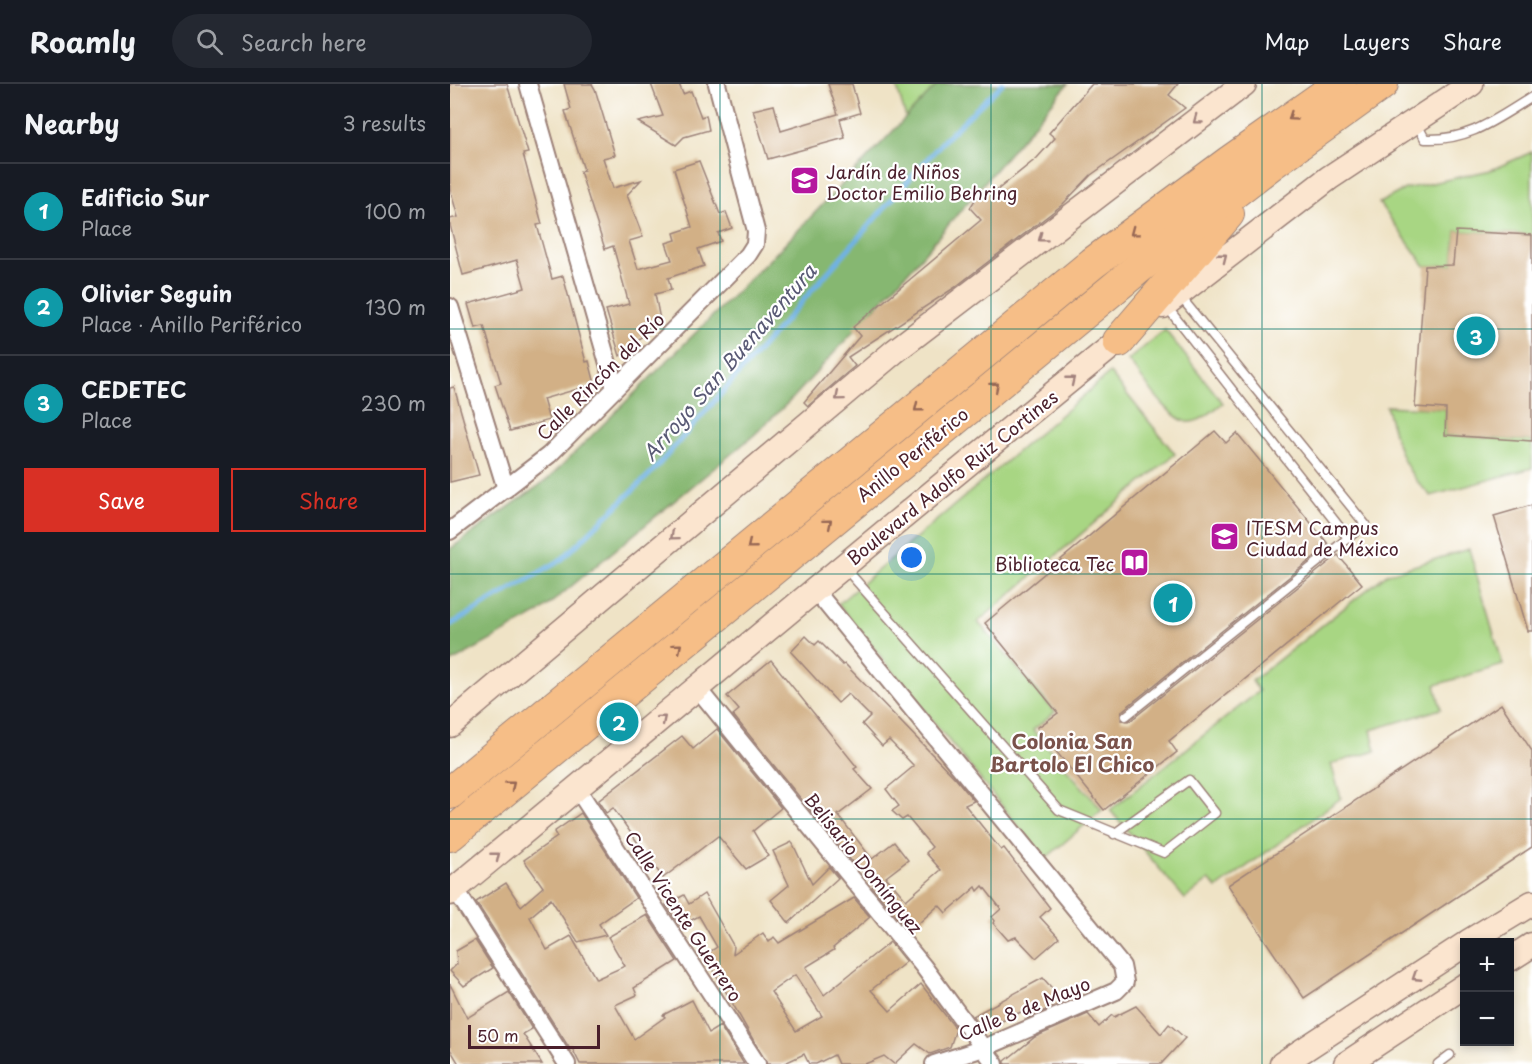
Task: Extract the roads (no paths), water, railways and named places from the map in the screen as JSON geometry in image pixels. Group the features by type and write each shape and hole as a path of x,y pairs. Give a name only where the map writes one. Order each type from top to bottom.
{"highway":[{"name":"Anillo Periférico","path":"450,793 1093,263 1346,95 1382,84"},
{"path":"1346,95 1405,84"},
{"name":"Anillo Periférico","path":"450,835 1166,245 1270,164 1346,95"},
{"path":"1119,340 1270,164"}],"main road":[{"path":"450,725 895,351 1244,84"},
{"name":"Boulevard Adolfo Ruiz Cortines","path":"453,891 843,566 1119,340 1329,178 1471,84"},
{"path":"1476,938 1532,903"},
{"path":"1514,956 1532,945"},
{"path":"1282,1064 1460,948"},
{"path":"1346,1064 1460,989"}],"street":[{"path":"528,84 615,388"},
{"name":"Calle Rincón del Río","path":"450,531 558,447 748,255 755,244 756,231 717,84"},
{"path":"450,307 506,489"},
{"name":"Calle 8 de Mayo","path":"815,590 1122,966 1125,982 1116,992 984,1048 934,1064"},
{"name":"Belisario Domínguez","path":"698,689 923,966 995,1064"},
{"name":"Calle Vicente Guerrero","path":"578,789 757,1064"},
{"path":"453,891 567,1064"}],"lane":[{"path":"1415,121 1425,139 1448,140 1478,129 1532,97"},
{"path":"1171,299 1348,538"},
{"path":"1126,716 1365,524 1171,299"},
{"path":"843,566 1059,810 1114,834 1164,853 1215,813 1189,780 1114,834"},
{"path":"1438,1064 1450,1055"}],"waterway":[{"name":"Arroyo San Buenaventura","path":"450,625 561,560 652,472 945,139 1002,84"}],"place":[{"name":"Jardín de Niños Doctor Emilio Behring","path":"805,181"},
{"name":"CEDETEC","path":"1476,336"},
{"name":"ITESM Campus Ciudad de México","path":"1225,537"},
{"name":"Biblioteca Tec","path":"1135,563"},
{"name":"Edificio Sur","path":"1173,603"},
{"name":"Olivier Seguin","path":"619,722"}],"district":[{"name":"Colonia San Bartolo El Chico","path":"1072,752"}]}
